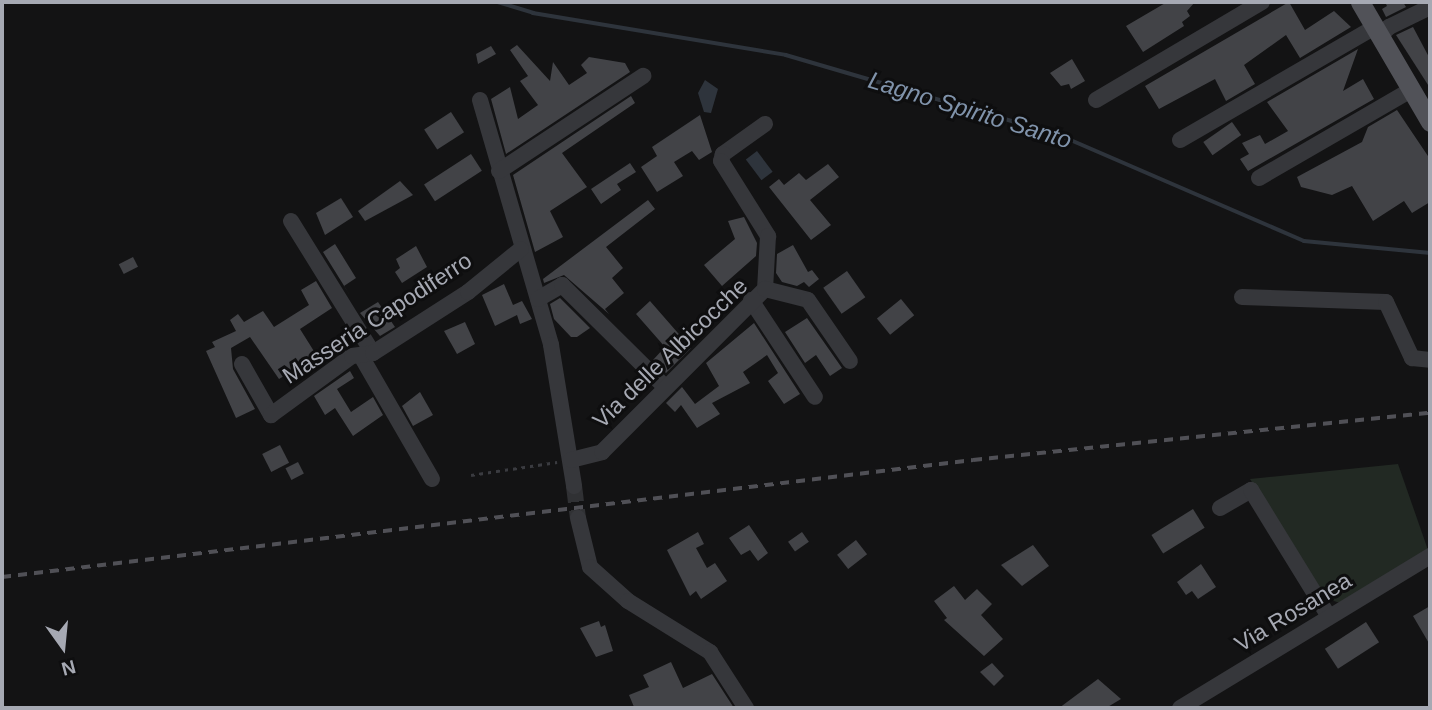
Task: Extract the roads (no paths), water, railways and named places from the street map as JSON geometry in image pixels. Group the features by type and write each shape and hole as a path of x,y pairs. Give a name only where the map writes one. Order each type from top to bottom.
{"main road":[{"path":"1360,2 1430,122"}],"street":[{"path":"1096,100 1262,2"},
{"path":"1180,140 1377,32 1430,7"},
{"path":"499,171 643,76"},
{"path":"1259,178 1411,90"},
{"name":"Via delle Albicocche","path":"480,100 521,249 538,299 561,392 571,460 602,452 751,300 765,289 808,300 850,361"},
{"path":"765,124 723,153 721,161 768,236 765,289"},
{"path":"291,221 367,354 432,479"},
{"name":"Masseria Capodiferro","path":"242,364 271,415 352,356 367,354 468,292 521,249"},
{"path":"538,299 562,285 665,387"},
{"path":"1242,297 1387,302 1412,358 1430,360"},
{"path":"751,300 816,397"},
{"path":"571,460 574,486"},
{"path":"1220,508 1251,490 1329,617"},
{"path":"578,518 590,567 628,601 710,652 746,708"},
{"name":"Via Rosanea","path":"1180,708 1430,556"}],"waterway":[{"name":"Lagno Spirito Santo","path":"498,2 533,13 786,55 1057,134 1304,241 1430,253"}],"tunnel":[{"path":"574,486 578,518"}],"railway":[{"path":"2,577 973,460 1430,413"}]}
